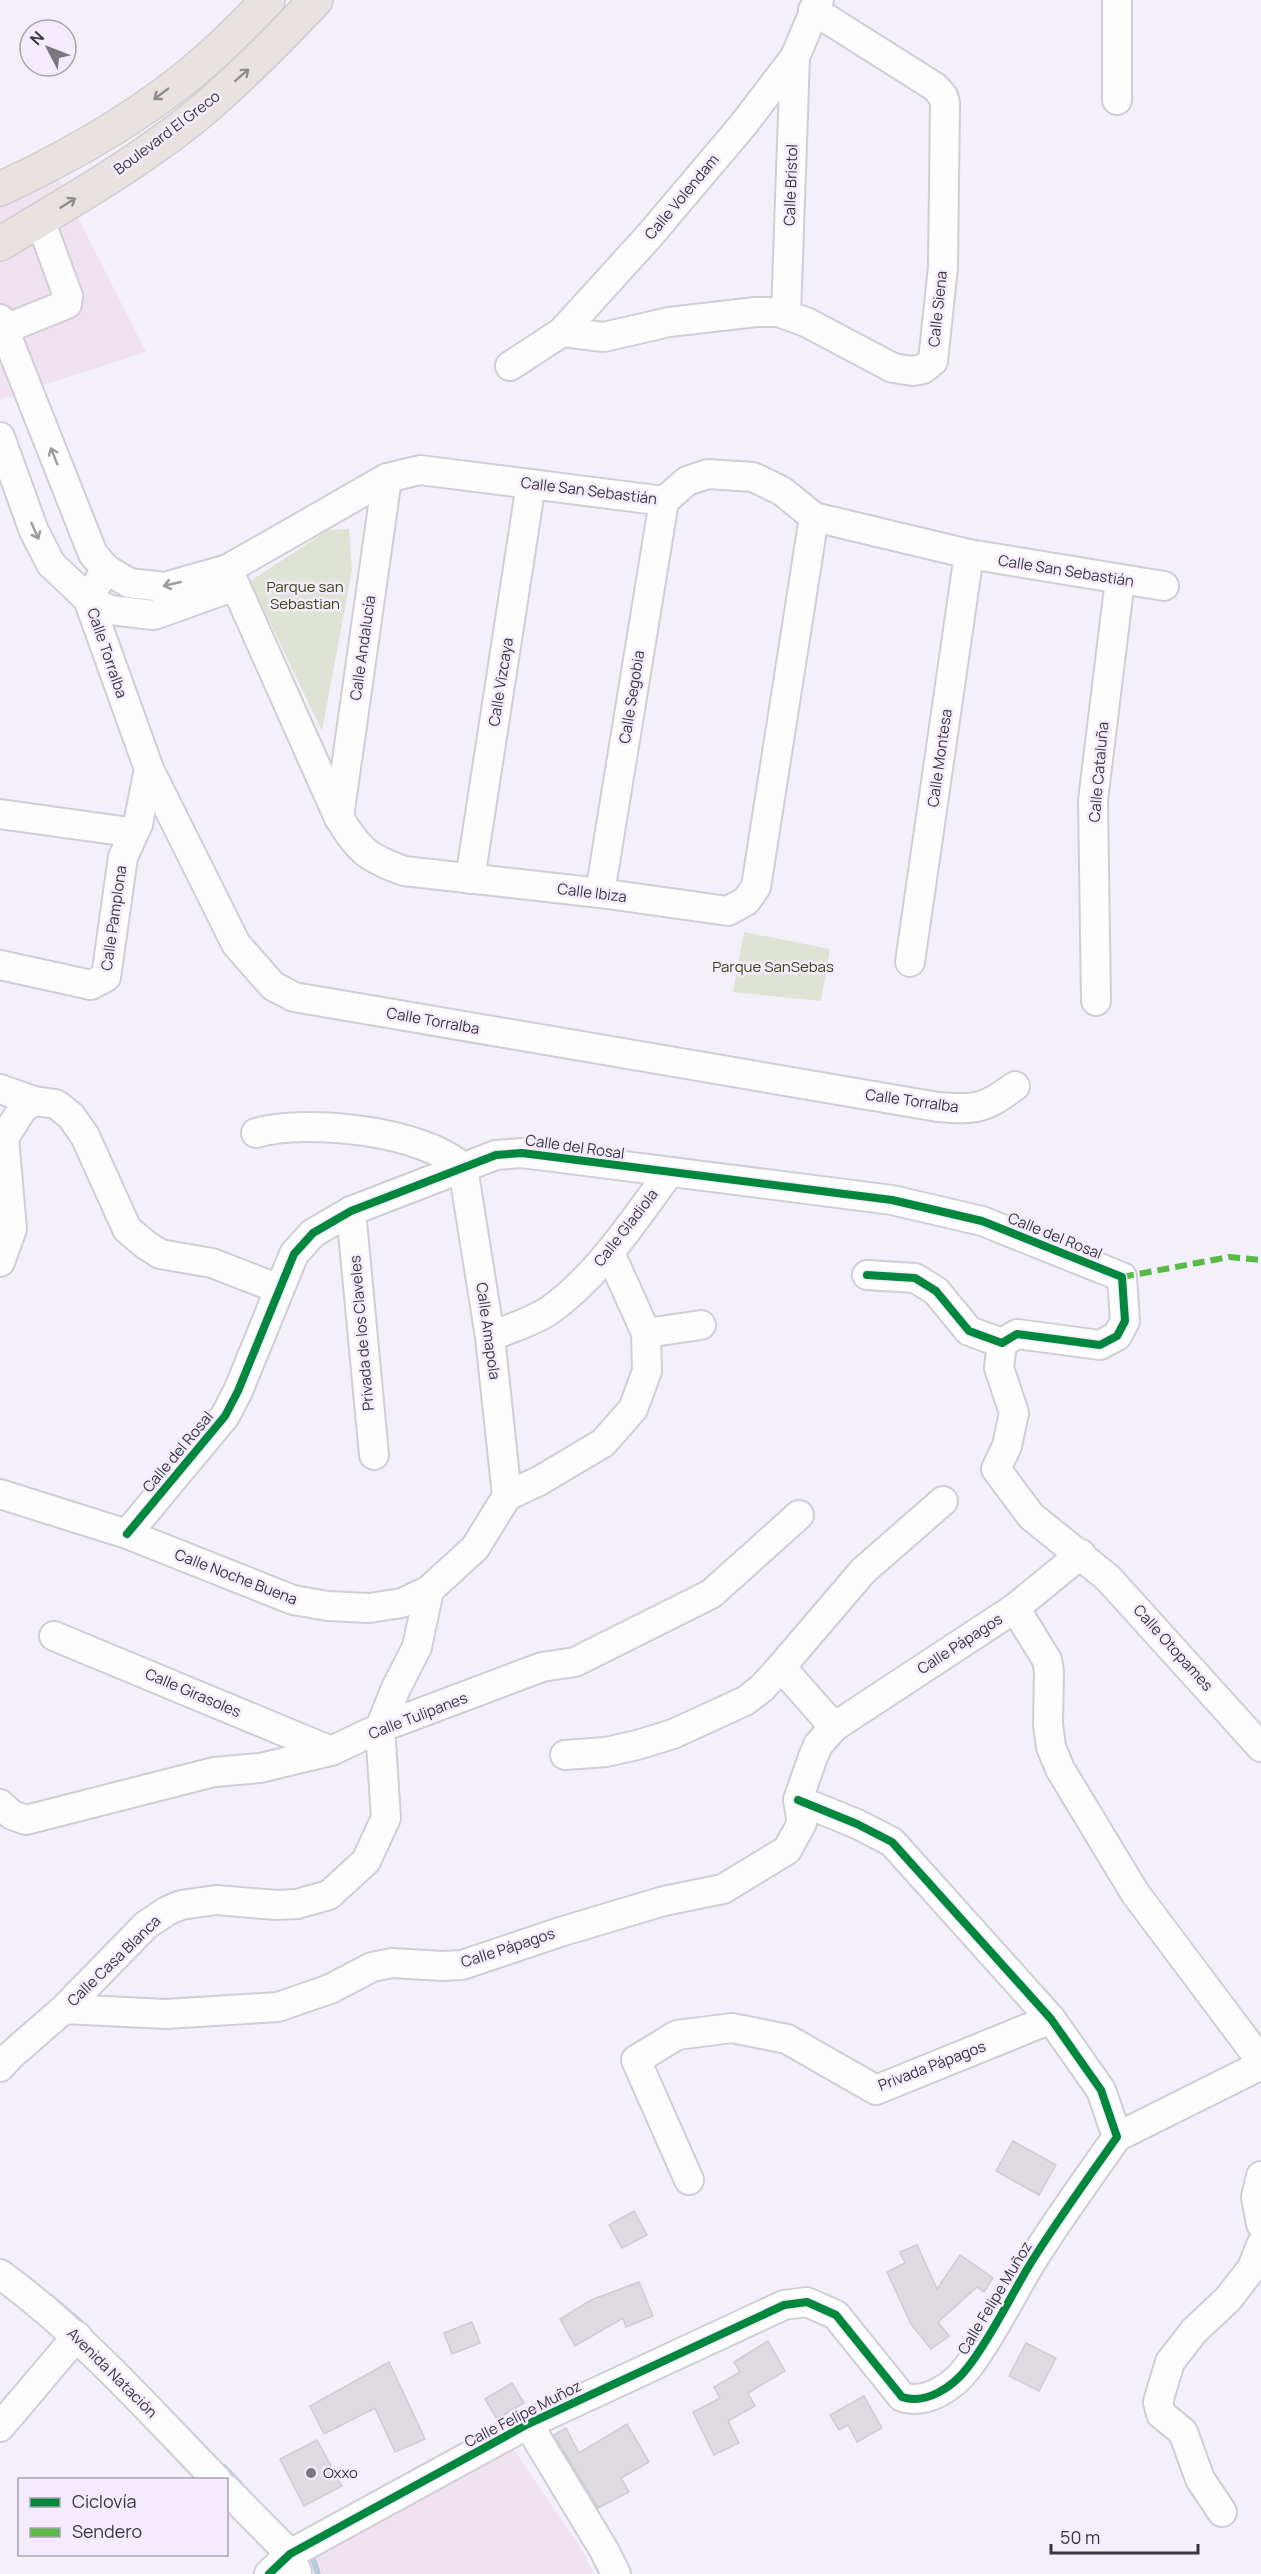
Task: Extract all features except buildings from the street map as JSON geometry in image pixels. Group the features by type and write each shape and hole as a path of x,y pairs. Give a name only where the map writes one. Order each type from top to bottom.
{"main road":[{"path":"0,189 76,149 150,103 202,64 268,0"},
{"name":"Boulevard El Greco","path":"0,244 107,178 197,115 257,62 316,0"},
{"path":"0,228 40,220"}],"street":[{"path":"1117,0 1117,100"},
{"name":"Calle Volendam","path":"510,366 562,332 650,235 743,125 795,57 816,5"},
{"name":"Calle Siena","path":"562,332 604,337 669,322 756,312 786,314 893,368 913,371 923,369 933,361 943,267 945,103 943,96 935,87 816,5"},
{"name":"Calle Bristol","path":"786,314 795,57"},
{"path":"40,220 68,296 67,304 2,324 93,554 106,569 129,583 165,587 232,578"},
{"name":"Calle Torralba","path":"0,437 34,531 51,564 88,599 110,610 154,615 232,578"},
{"name":"Calle San Sebastián","path":"232,578 387,478 420,470 664,501 687,481 708,474 753,477 782,491 814,517 969,554 1164,586"},
{"name":"Calle Andalucía","path":"339,818 387,478"},
{"name":"Calle Vizcaya","path":"470,879 531,484"},
{"name":"Calle Segobia","path":"600,893 664,501"},
{"name":"Calle Ibiza","path":"232,578 339,818 357,846 374,860 404,871 600,893 728,911 741,904 756,887 814,517"},
{"name":"Calle Montesa","path":"910,962 969,554"},
{"name":"Calle Torralba","path":"106,569 88,599 132,727 149,768 236,944 273,986 294,997 938,1107 968,1109 989,1105 1015,1086"},
{"name":"Calle Cataluña","path":"1096,1001 1093,800 1120,580"},
{"name":"Calle Pamplona","path":"0,965 90,985 106,977 122,844 132,727"},
{"name":"Calle Pamplona","path":"122,844 138,824 149,768"},
{"path":"0,814 122,844"},
{"path":"0,1089 34,1101 56,1104 71,1116 85,1136 127,1229 146,1245 160,1254 212,1263 279,1289"},
{"path":"0,1262 12,1229 4,1138 24,1108 34,1101"},
{"path":"256,1133 272,1128 313,1126 387,1136 440,1150 463,1168"},
{"name":"Calle del Rosal","path":"127,1534 225,1416 238,1391 294,1254 313,1233 351,1211 496,1155 522,1153 892,1200 982,1221 1122,1277 1125,1320 1117,1336 1100,1345 1017,1334 1002,1343"},
{"name":"Calle Amapola","path":"463,1168 490,1337 507,1496"},
{"name":"Calle Gladiola","path":"490,1337 549,1311 582,1282 610,1253 669,1173"},
{"name":"Privada de los Claveles","path":"351,1211 374,1455"},
{"path":"507,1496 539,1482 603,1443 633,1409 647,1371 646,1333 610,1253"},
{"path":"867,1275 915,1278 936,1291 969,1331 1002,1343"},
{"path":"646,1333 701,1325"},
{"name":"Calle Otopames","path":"1002,1343 999,1368 1014,1413 1007,1446 996,1469 1031,1516 1081,1554 1136,1607 1261,1747"},
{"name":"Calle Noche Buena","path":"0,1494 127,1534 293,1600 328,1606 369,1608 402,1603 429,1590 475,1548 507,1496"},
{"path":"565,1755 606,1752 673,1734 745,1701 762,1688 863,1571 944,1501"},
{"name":"Calle Tulipanes","path":"0,1804 12,1815 26,1820 214,1772 260,1768 331,1751 380,1728 542,1667 575,1662 711,1594 799,1515"},
{"name":"Calle Pápagos","path":"64,2009 166,2014 278,2007 330,1989 372,1967 393,1963 462,1965 560,1932 664,1901 723,1889 788,1850 802,1823 798,1800 818,1745 834,1726 1015,1608 1081,1554"},
{"name":"Calle Casa Blanca","path":"64,2009 146,1925 181,1905 216,1900 276,1905 297,1904 329,1895 366,1861 386,1818 380,1728 417,1647 429,1590"},
{"path":"1015,1608 1047,1660 1049,1671 1048,1724 1051,1747 1060,1769 1135,1893 1261,2061"},
{"name":"Calle Girasoles","path":"54,1636 331,1751"},
{"path":"781,1667 834,1726"},
{"path":"798,1800 857,1824 892,1842 1051,2019 1101,2090 1117,2137 1261,2065"},
{"path":"0,2067 64,2009"},
{"name":"Privada Pápagos","path":"689,2180 636,2060 677,2035 732,2028 787,2039 876,2090 1051,2019"},
{"name":"Calle Felipe Muñoz","path":"269,2574 294,2564 528,2424 784,2305 807,2302 837,2315 902,2397 911,2400 925,2399 946,2388 968,2368 1038,2252 1117,2137"},
{"path":"1261,2176 1256,2197 1261,2223"},
{"path":"1222,2512 1200,2480 1184,2432 1161,2414 1158,2402 1170,2362 1194,2331 1228,2299 1252,2268 1261,2246"},
{"name":"Avenida Natación","path":"0,2274 34,2298 77,2336 215,2478"},
{"path":"0,2427 77,2336"},
{"path":"528,2424 616,2574"},
{"path":"228,2491 294,2564"}],"shaded area":[{"path":"44,150 146,352 0,399 0,169"},
{"path":"510,2444 580,2547 594,2574 320,2574 312,2551"}],"green space":[{"name":"Parque san Sebastian","path":"349,529 352,570 322,731 250,581 328,530"},
{"name":"Parque SanSebas","path":"744,932 830,949 821,1001 733,992"}],"waterway":[{"path":"51,2297 80,2322"},
{"path":"224,2467 240,2484"},
{"path":"308,2554 313,2559 318,2574"}],"marked path":[{"path":"1122,1277 1229,1257 1261,1260"}],"cycle path":[{"path":"127,1534 225,1416 238,1391 294,1254 313,1233 351,1211 496,1155 522,1153 892,1200 982,1221 1122,1277 1125,1321 1117,1336 1100,1345 1017,1334 1002,1343 969,1331 936,1291 915,1278 867,1275"},
{"path":"269,2574 290,2554 528,2424 784,2305 807,2302 836,2315 902,2397 920,2398 947,2387 962,2374 977,2355 1042,2245 1117,2137 1101,2090 1051,2019 892,1842 857,1824 798,1800"}],"place":[{"name":"Oxxo","path":"311,2473"}]}
